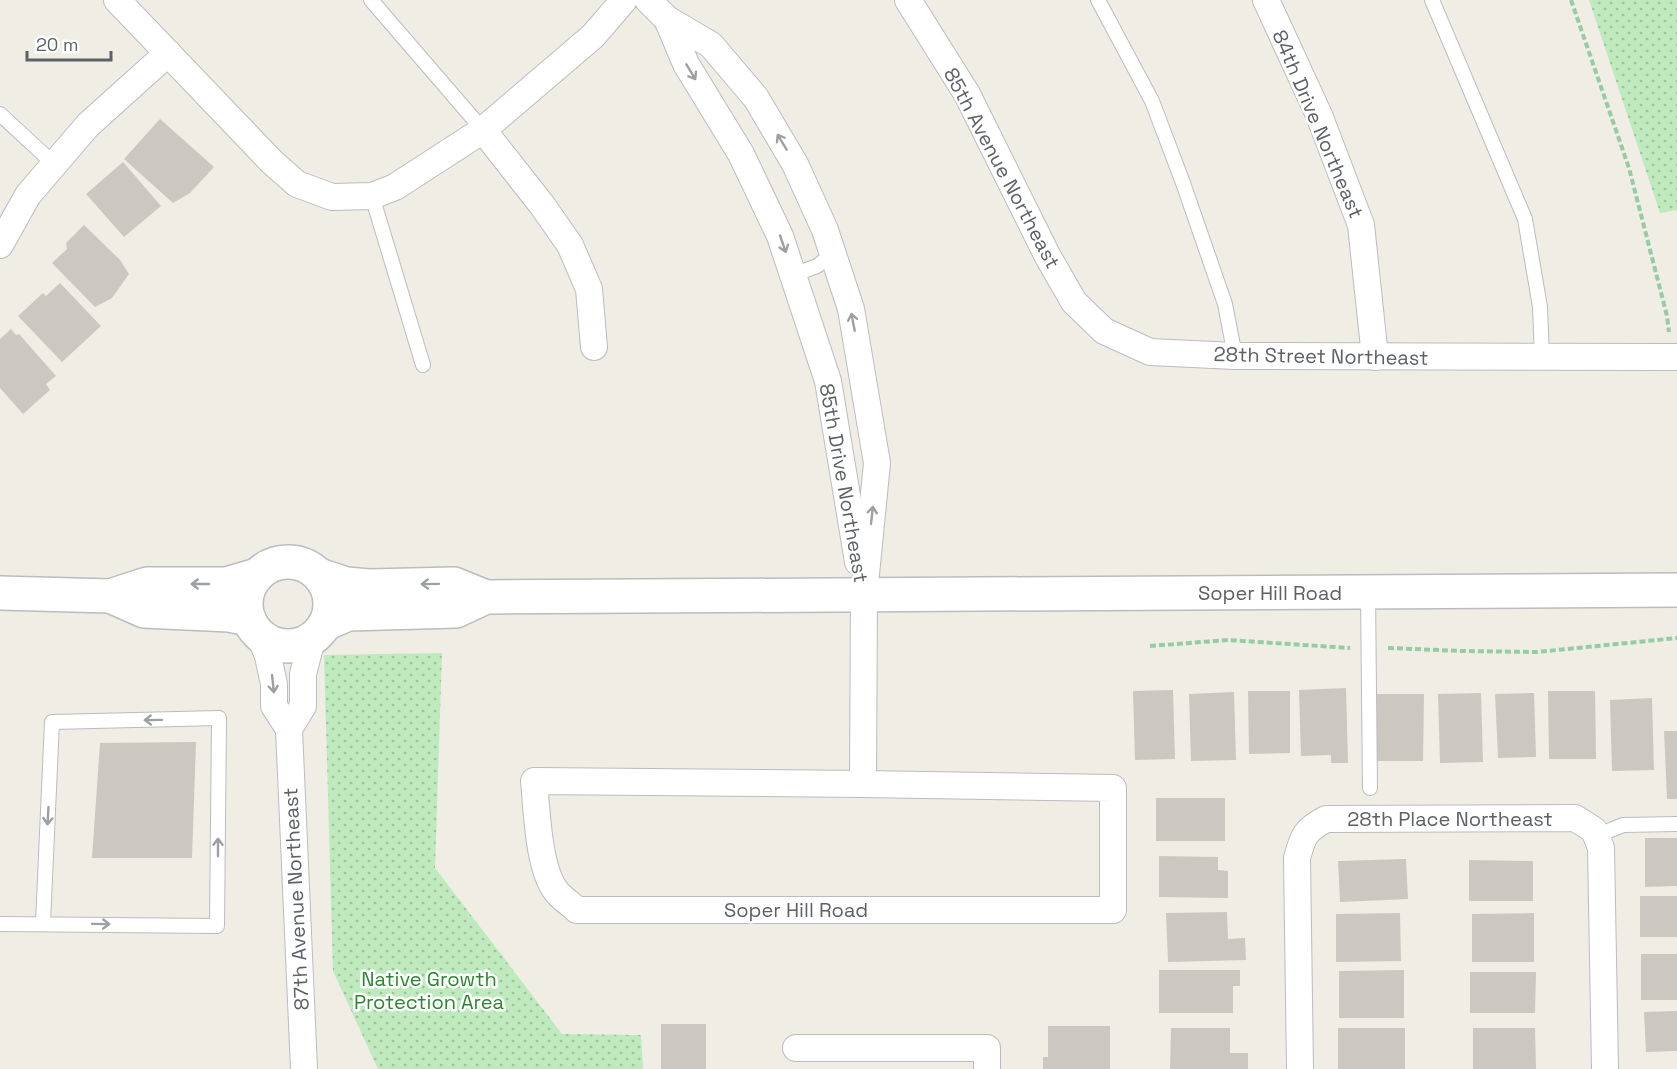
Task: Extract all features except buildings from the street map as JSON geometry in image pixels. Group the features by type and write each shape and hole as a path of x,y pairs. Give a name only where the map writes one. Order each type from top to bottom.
{"street":[{"path":"117,0 257,146 297,184 332,197 372,196 395,187 483,130 593,36 624,0"},
{"name":"85th Drive Northeast","path":"648,0 667,19 711,45 756,98 795,164 825,230 850,309 877,462 864,594"},
{"name":"85th Avenue Northeast","path":"908,0 967,94 1047,255 1074,302 1104,331"},
{"name":"84th Drive Northeast","path":"1266,0 1319,115 1361,225 1375,357"},
{"name":"85th Drive Northeast","path":"667,19 686,64 741,154 780,236 828,381 864,594"},
{"path":"0,245 28,195 88,125 168,53"},
{"path":"483,130 542,205 570,245 589,289 594,347"},
{"name":"28th Street Northeast","path":"1104,331 1150,352 1235,356 1675,357"},
{"path":"319,574 327,587 330,601 329,615 319,631 303,674 303,706 289,729 274,706 274,684 268,656 254,628 245,599 249,586 267,567 280,562 294,562 346,584 369,586 454,584 486,597"},
{"path":"0,593 110,596 147,584 226,584 257,575"},
{"name":"Soper Hill Road","path":"486,597 1677,590"},
{"path":"863,784 864,594"},
{"path":"110,596 144,611 229,615 254,628 272,644 285,646 300,645 348,614 456,611 486,597"},
{"name":"87th Avenue Northeast","path":"289,729 304,1069"},
{"name":"Soper Hill Road","path":"534,781 593,782 863,784 1113,788 1113,910 577,910 556,892 545,866 534,781"},
{"name":"28th Place Northeast","path":"1300,1069 1297,858 1302,840 1310,827 1326,819 1575,818 1594,830 1596,837"},
{"path":"1596,837 1601,848 1605,1069"},
{"path":"796,1048 987,1058"}],"lane":[{"path":"371,0 483,130"},
{"path":"1098,0 1152,101 1221,294 1235,356"},
{"path":"1432,0 1525,219 1540,306 1542,358"},
{"path":"0,114 54,164"},
{"path":"372,196 423,365"},
{"path":"793,275 817,266 833,255"},
{"path":"1368,592 1370,788"},
{"path":"0,924 217,926 219,718 52,722 43,923"},
{"path":"1596,837 1623,825 1677,824"}],"path":[{"path":"1571,0 1629,168 1667,316 1675,357"},
{"path":"1150,646 1228,640 1303,646 1537,652 1677,638"}],"green space":[{"path":"1589,0 1677,0 1677,210 1660,213"},
{"name":"Native Growth Protection Area","path":"442,653 435,868 562,1034 641,1035 643,1069 378,1069 333,971 324,655"}]}
